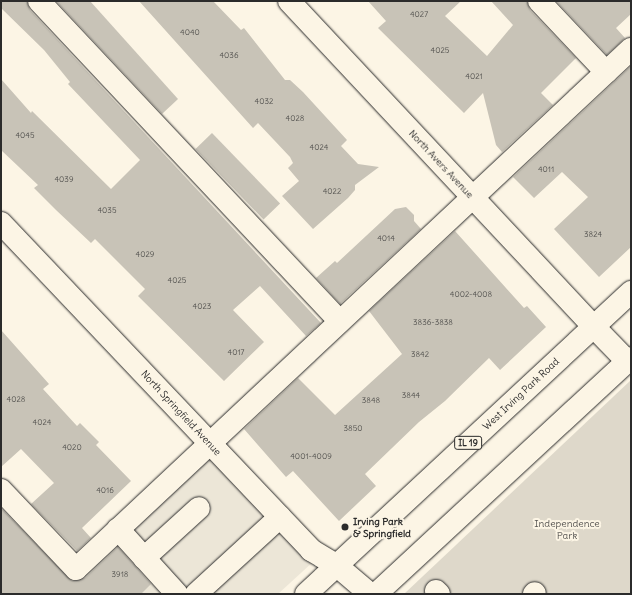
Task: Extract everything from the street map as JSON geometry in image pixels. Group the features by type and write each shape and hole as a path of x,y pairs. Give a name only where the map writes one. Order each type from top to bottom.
{"street":[{"path":"39,1 339,321"},
{"name":"North Avers Avenue","path":"289,1 594,327 629,359"},
{"path":"539,1 606,72"},
{"path":"1,490 76,569 209,442 631,49"},
{"name":"North Springfield Avenue","path":"1,222 280,518 312,550 336,565 370,594"},
{"name":"West Irving Park Road","path":"306,594 631,292"},
{"path":"376,594 629,359"},
{"path":"144,558 199,508"},
{"path":"196,594 280,518"},
{"path":"118,529 177,594"}],"shaded area":[{"path":"207,449 314,561 278,594 53,594"}],"green space":[{"name":"Independence Park","path":"631,380 631,594 404,594"}],"building":[{"path":"1,1 27,1 30,10 321,323 306,336 260,286 233,310 264,342 224,381 138,296 145,289 95,239 91,243 56,210 34,188 38,185 1,150 1,79 31,113 32,111 111,189 140,160 68,84 70,82 44,50 1,8"},
{"path":"56,1 90,1 178,99 162,114"},
{"path":"139,1 213,1 241,30 244,28 285,80 290,80 303,92 347,140 341,146 358,164 379,167 355,185 355,190 348,198 313,229 282,196 299,181 288,168 293,163 290,157 258,123 253,128"},
{"path":"368,1 461,1 445,16 487,56 513,25 491,1 527,1 530,10 576,58 541,93 553,105 502,152 496,145 483,93 464,113 378,28 386,21"},
{"path":"556,1 631,1 631,14 616,28 625,38 607,55"},
{"path":"631,66 631,247 599,277 554,229 588,197 562,172 534,198 513,177"},
{"path":"212,133 280,203 264,219 195,149"},
{"path":"406,207 414,215 414,221 421,229 340,304 316,278 335,261 337,263 395,209"},
{"path":"455,231 524,308 527,306 546,327 500,370 489,358 445,401 419,422 365,474 376,486 339,521 293,471 286,477 244,429 298,378 335,415 402,354 369,311"},
{"path":"1,330 49,384 43,389 77,426 80,423 99,442 96,445 131,481 82,528 91,538 77,551 31,504 54,483 21,449 1,467"},
{"path":"1,508 72,581 85,578 118,547 151,584 141,594 1,594"}],"place":[{"name":"Irving Park & Springfield","path":"345,527"}]}
